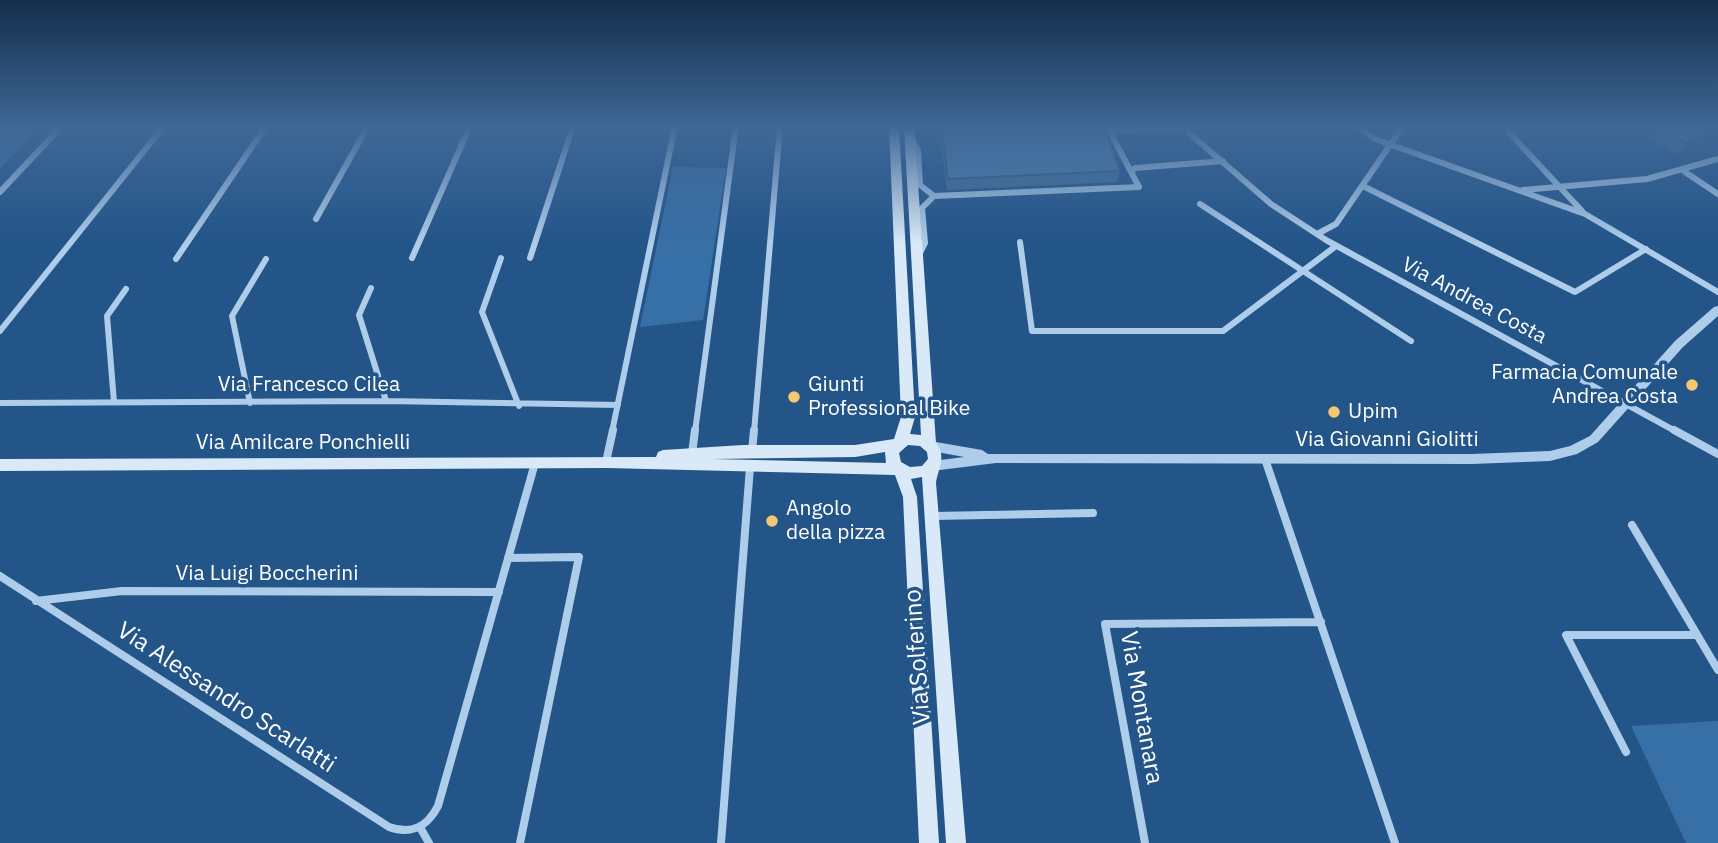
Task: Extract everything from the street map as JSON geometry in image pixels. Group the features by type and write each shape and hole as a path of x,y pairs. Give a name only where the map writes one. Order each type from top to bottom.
{"main road":[{"name":"Via Solferino","path":"896,165 908,417 891,456 900,470 910,497 929,843"},
{"name":"Via Solferino","path":"911,165 930,445 935,456 929,484 956,843"},
{"path":"898,443 912,439 930,445"},
{"name":"Via Amilcare Ponchielli","path":"606,462 751,451 855,451 898,443"},
{"name":"Via Amilcare Ponchielli","path":"0,465 606,462 750,467 876,466 900,470"},
{"path":"900,470 914,474 932,466"}],"street":[{"path":"0,192 25,165"},
{"path":"0,331 133,165"},
{"path":"176,259 240,165"},
{"path":"316,219 346,165"},
{"path":"412,258 453,165"},
{"path":"530,258 560,165"},
{"path":"606,462 667,165"},
{"path":"692,454 731,165"},
{"path":"751,451 777,165"},
{"path":"919,165 920,185 934,196 947,196 1139,187 1127,165"},
{"path":"1131,172 1135,168 1174,165"},
{"name":"Via Andrea Costa","path":"1227,165 1271,204 1335,246 1718,454"},
{"path":"1317,234 1336,224 1377,165"},
{"path":"1448,165 1585,214 1718,292"},
{"path":"1539,165 1585,214"},
{"path":"1519,190 1621,183 1685,172 1702,165"},
{"path":"1685,172 1718,194"},
{"path":"1363,186 1575,292 1646,249"},
{"path":"916,261 925,243 922,208 934,196"},
{"path":"1200,204 1411,341"},
{"path":"1020,242 1032,331 1223,331 1335,246"},
{"path":"501,258 482,313 519,406"},
{"path":"250,403 232,316 266,259"},
{"path":"114,402 107,316 125,289"},
{"path":"371,289 359,315 386,401"},
{"name":"Via Giovanni Giolitti","path":"932,466 996,458 1525,459 1550,456 1573,450 1594,439 1679,344 1718,310"},
{"name":"Via Francesco Cilea","path":"0,403 386,401 519,406 618,405"},
{"name":"Via Giovanni Giolitti","path":"930,445 996,458"},
{"path":"1265,459 1395,843"},
{"path":"429,843 421,829 432,819 438,806 535,463"},
{"path":"721,843 750,467"},
{"path":"933,516 1093,513"},
{"path":"1632,526 1718,670"},
{"path":"508,558 579,557 520,843"},
{"name":"Via Alessandro Scarlatti","path":"0,576 389,827 407,832 421,829"},
{"name":"Via Luigi Boccherini","path":"35,601 122,591 499,592"},
{"name":"Via Montanara","path":"1145,843 1105,624 1321,622"},
{"path":"1626,752 1566,635 1697,635"}],"shaded area":[{"path":"673,167 726,168 703,320 640,327"},
{"path":"1718,721 1718,843 1686,843 1631,726"}],"building":[{"path":"946,165 1118,165 1120,171 948,179"}],"place":[{"name":"Farmacia Comunale Andrea Costa","path":"1692,385"},
{"name":"Giunti Professional Bike","path":"794,397"},
{"name":"Upim","path":"1334,412"},
{"name":"Angolo della pizza","path":"772,521"}]}
